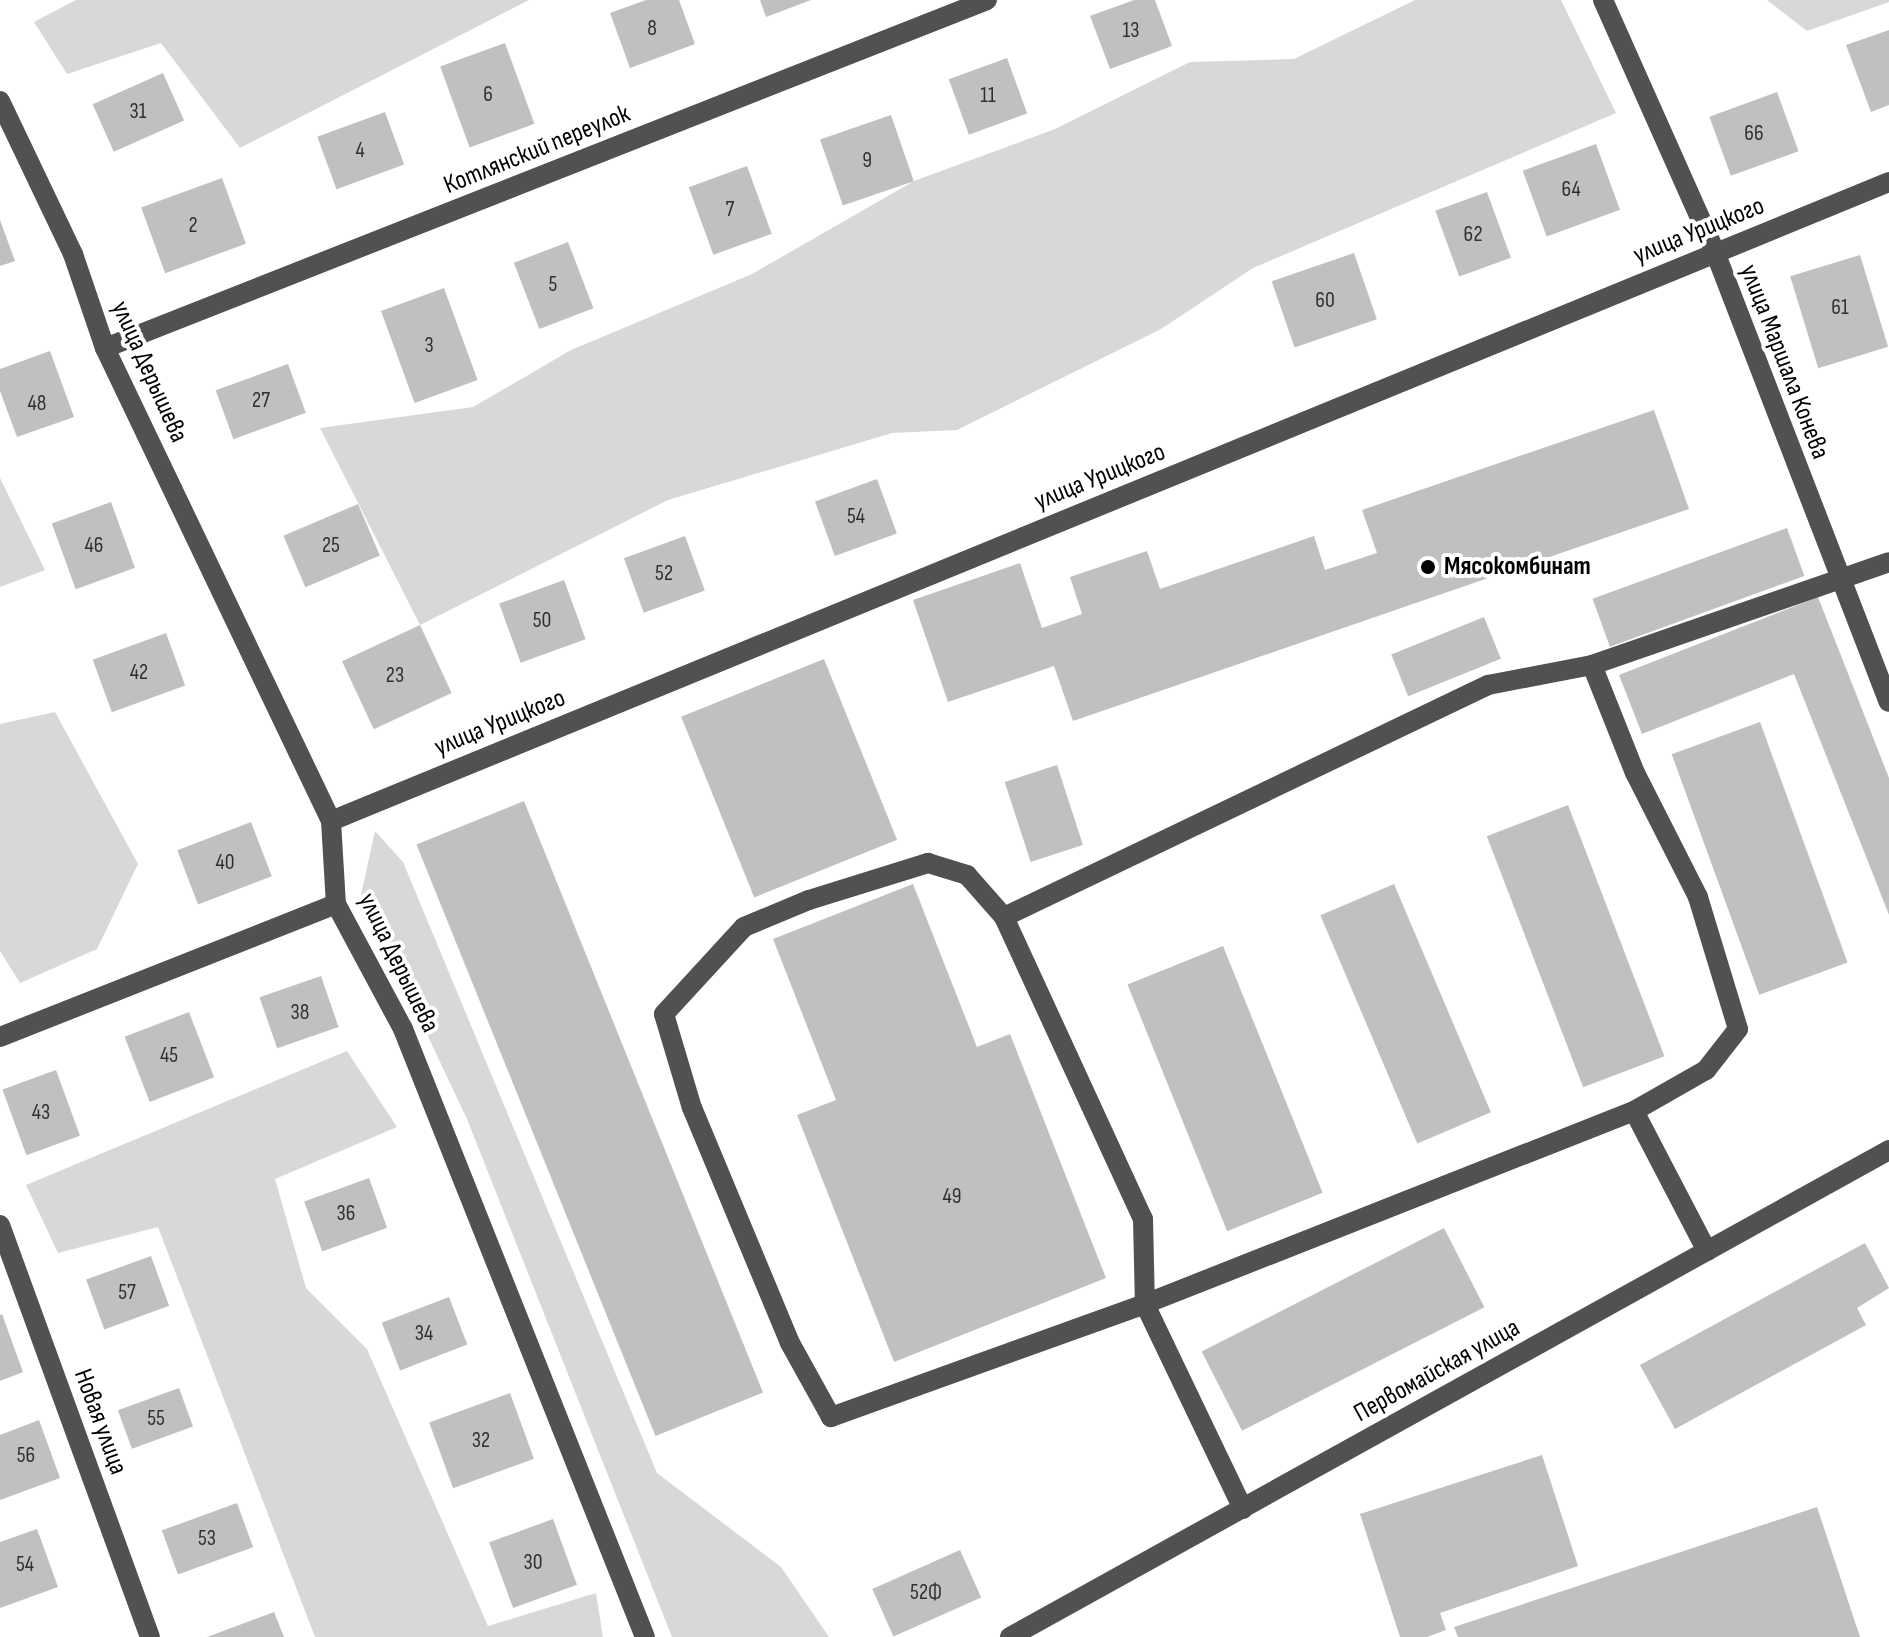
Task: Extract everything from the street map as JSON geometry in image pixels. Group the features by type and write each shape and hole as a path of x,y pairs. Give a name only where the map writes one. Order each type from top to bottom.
{"street":[{"name":"Котлянский переулок","path":"105,348 987,0"},
{"name":"улица Маршала Конева","path":"1603,0 1715,252 1838,581 1889,702"},
{"name":"улица Дерышева","path":"0,101 6,126 73,254 105,348 331,821 336,904 403,1029 645,1637"},
{"name":"улица Урицкого","path":"331,821 1889,182"},
{"path":"1004,917 1488,685 1592,665 1889,562"},
{"path":"1243,1509 1145,1304 1143,1219 1004,917 967,875 928,863 809,900 744,927 664,1014 692,1108 790,1343 831,1417 1145,1304 1634,1111 1706,1070 1738,1029 1698,897 1635,773 1592,665"},
{"path":"0,1037 336,904"},
{"path":"1634,1111 1707,1251"},
{"name":"Первомайская улица","path":"1010,1637 1889,1150"},
{"name":"Новая улица","path":"0,1225 150,1637"}],"shaded area":[{"path":"76,0 529,0 240,148 161,43 67,74 34,22"},
{"path":"1415,0 1561,0 1616,113 1253,268 1161,329 957,430 892,433 668,500 420,625 320,428 473,407 571,350 752,274 914,181 1055,129 1190,62 1294,59"},
{"path":"1767,0 1889,0 1889,2 1807,31"},
{"path":"0,478 45,570 0,587"},
{"path":"55,712 138,864 97,949 20,983 0,951 0,724"},
{"path":"375,831 403,862 657,1473 781,1567 829,1637 672,1637 467,1119 361,895"},
{"path":"347,1051 397,1127 275,1179 306,1288 367,1349 488,1626 596,1593 603,1637 315,1637 158,1227 58,1253 26,1185"}],"building":[{"path":"646,0 679,0 695,44 630,68 610,13"},
{"path":"760,0 811,0 766,17"},
{"path":"1134,0 1155,0 1172,46 1110,69 1090,16"},
{"path":"1889,30 1889,105 1871,112 1846,45"},
{"path":"505,43 534,124 470,147 440,67"},
{"path":"1007,58 1027,113 969,135 949,79"},
{"path":"163,73 184,121 114,152 93,104"},
{"path":"1777,92 1799,151 1731,176 1709,117"},
{"path":"385,112 404,165 336,189 317,137"},
{"path":"891,115 914,181 843,206 820,139"},
{"path":"1596,144 1620,210 1547,236 1523,171"},
{"path":"747,166 772,234 713,255 689,187"},
{"path":"222,178 246,244 165,273 141,207"},
{"path":"1487,192 1511,258 1459,277 1435,211"},
{"path":"0,220 15,261 0,266"},
{"path":"568,242 593,308 539,329 514,263"},
{"path":"1354,253 1377,319 1295,348 1272,281"},
{"path":"1860,255 1888,347 1818,368 1790,276"},
{"path":"444,288 478,380 415,403 381,311"},
{"path":"50,351 74,417 17,437 0,391 0,369"},
{"path":"288,364 306,413 233,439 216,390"},
{"name":"Мясокомбинат","path":"1654,410 1689,509 1073,721 1054,666 948,702 913,600 1020,563 1042,628 1082,614 1070,577 1147,551 1160,589 1314,536 1325,570 1377,553 1362,510"},
{"path":"877,479 897,534 835,556 815,502"},
{"path":"111,502 135,568 76,589 52,524"},
{"path":"358,504 380,556 305,587 283,536"},
{"path":"1787,528 1804,576 1610,647 1592,599"},
{"path":"685,536 705,591 644,613 624,558"},
{"path":"564,580 586,639 521,663 499,604"},
{"path":"1818,597 1889,778 1889,915 1794,674 1642,734 1619,675"},
{"path":"1484,617 1501,659 1408,696 1391,654"},
{"path":"420,625 452,693 374,729 342,661"},
{"path":"166,633 185,686 112,712 93,660"},
{"path":"824,659 897,840 754,897 681,717"},
{"path":"1760,722 1848,963 1759,995 1672,754"},
{"path":"1057,765 1083,845 1031,862 1005,782"},
{"path":"524,801 763,1393 655,1436 416,844"},
{"path":"1568,805 1664,1056 1583,1087 1487,836"},
{"path":"251,822 272,876 198,904 177,850"},
{"path":"913,884 977,1047 1010,1034 1106,1278 894,1362 797,1115 836,1100 773,939"},
{"path":"1394,884 1491,1112 1417,1144 1320,915"},
{"path":"1223,946 1323,1193 1227,1231 1128,985"},
{"path":"321,976 339,1027 277,1048 260,997"},
{"path":"189,1012 214,1077 150,1102 125,1037"},
{"path":"56,1070 80,1136 26,1155 2,1089"},
{"path":"369,1178 387,1228 322,1251 304,1202"},
{"path":"1444,1228 1484,1307 1242,1431 1202,1351"},
{"path":"1865,1243 1889,1288 1857,1308 1866,1325 1675,1429 1640,1365"},
{"path":"151,1256 169,1306 104,1329 86,1280"},
{"path":"449,1297 467,1345 400,1370 382,1323"},
{"path":"0,1315 23,1372 0,1381"},
{"path":"179,1388 193,1427 132,1449 118,1410"},
{"path":"510,1393 534,1459 453,1488 429,1422"},
{"path":"39,1420 60,1478 0,1500 0,1435"},
{"path":"1542,1455 1578,1566 1440,1613 1446,1630 1427,1637 1400,1637 1360,1514"},
{"path":"237,1503 253,1547 178,1575 162,1530"},
{"path":"1817,1507 1860,1637 1458,1637 1454,1627"},
{"path":"553,1519 577,1585 513,1608 489,1542"},
{"path":"37,1529 58,1587 0,1608 0,1542"},
{"path":"960,1550 981,1598 893,1637 872,1589"},
{"path":"274,1612 284,1637 207,1637"}],"place":[{"name":"Мясокомбинат","path":"1428,567"}]}
